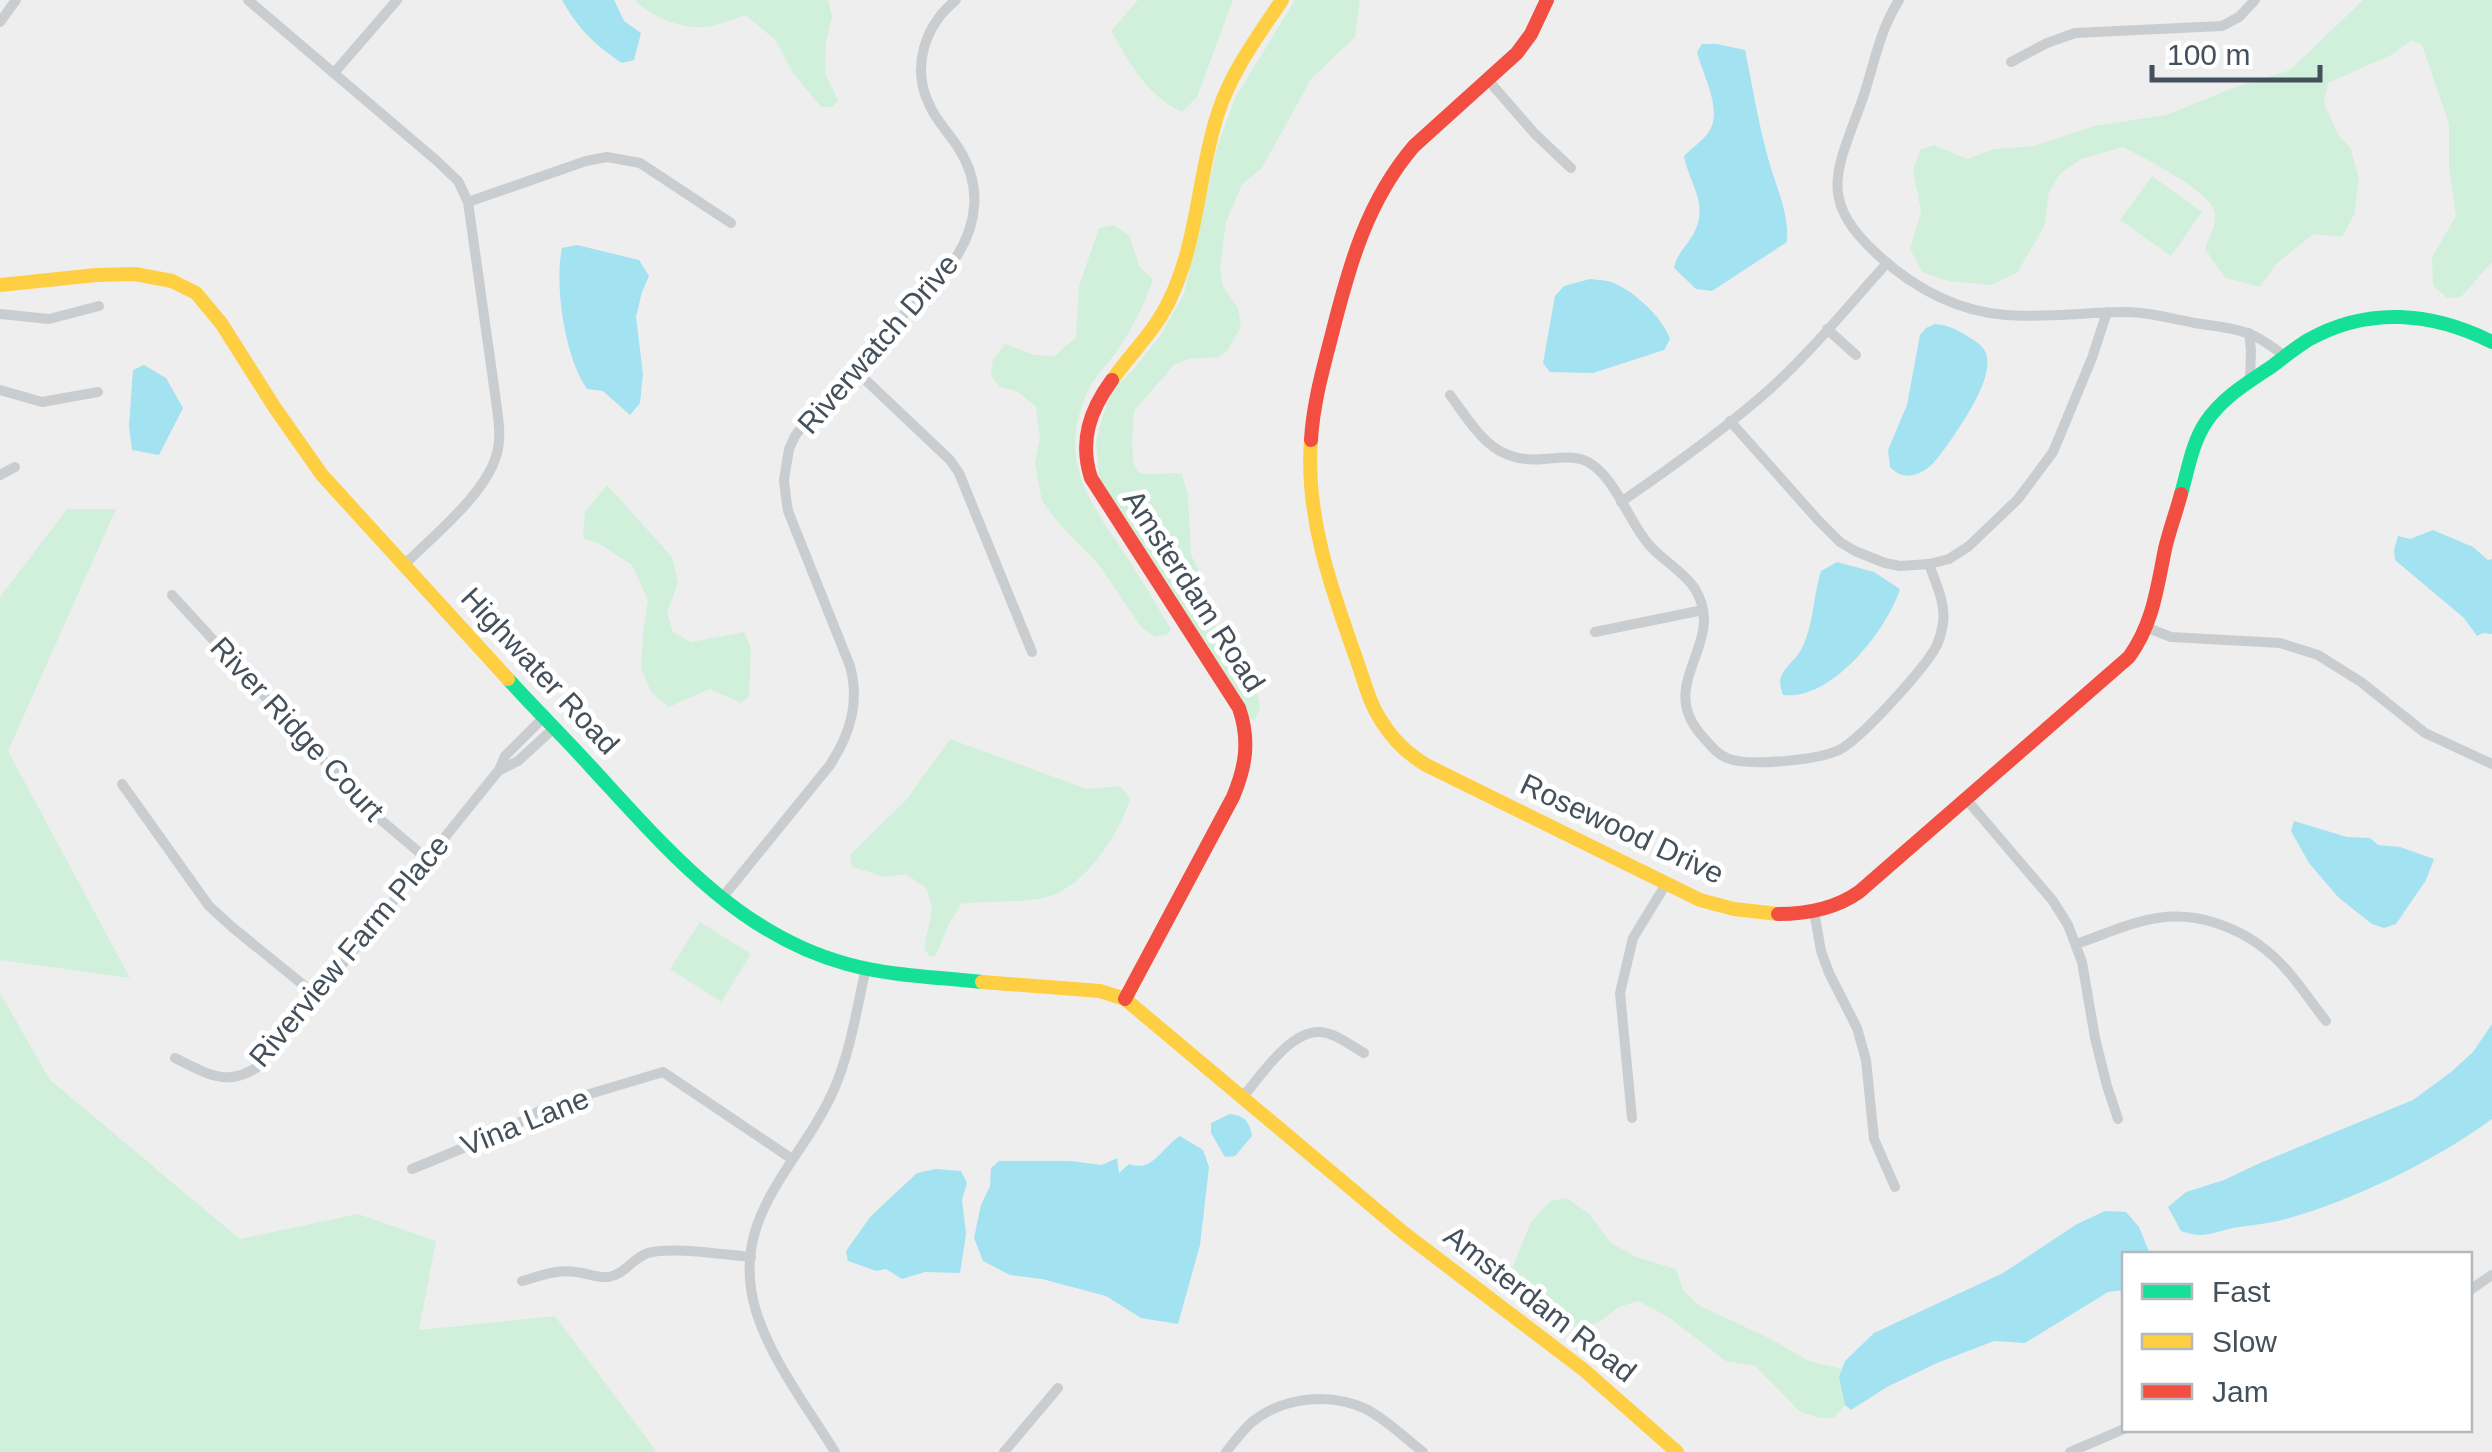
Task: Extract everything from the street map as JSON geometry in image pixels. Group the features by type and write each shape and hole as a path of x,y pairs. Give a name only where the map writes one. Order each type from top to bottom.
{"street":[{"path":"0,22 16,0"},
{"path":"248,0 450,173 468,202 500,430 498,449 486,478 404,565"},
{"path":"334,73 397,0"},
{"name":"Riverwatch Drive","path":"722,898 830,766 853,717 850,666 788,511 784,480 789,450 809,417 955,259 972,225 975,192 969,168 934,115 922,80 922,56 929,32 956,0"},
{"name":"Amsterdam Road","path":"1282,0 1219,110 1182,273 1170,302 1158,323 1102,390 1087,426 1084,446 1094,485 1239,708 1248,743 1244,775 1125,999 1404,1233 1584,1370 1677,1452"},
{"name":"Rosewood Drive","path":"1547,0 1537,24 1517,53 1401,161 1374,202 1357,239 1312,426 1312,496 1321,550 1372,704 1390,736 1411,756 1700,900 1735,910 1787,913 1838,904 1862,890 2128,657 2137,648 2153,613 2166,545 2201,432 2224,400 2250,380 2320,334 2366,318 2425,316 2455,324 2492,342"},
{"path":"1899,0 1873,57 1838,170 1837,185 1848,223 1886,263 1928,292 1975,310 2005,315 2134,312 2249,333 2285,356"},
{"path":"2011,62 2075,33 2222,26 2246,11 2255,0"},
{"path":"1488,80 1571,168"},
{"path":"468,202 586,161 607,158 640,164 731,223"},
{"path":"1621,502 1770,388 1886,263"},
{"name":"Highwater Road","path":"0,285 130,274 156,276 193,292 222,326 302,449 344,500 679,862 722,898 773,932 802,947 866,968 1026,987 1100,990 1125,999"},
{"path":"0,314 49,318 98,306"},
{"path":"1730,421 1817,519 1854,551 1900,566 1949,559 1969,546 2042,470 2085,376 2106,312"},
{"path":"1827,329 1856,356"},
{"path":"2249,333 2250,380"},
{"path":"854,370 959,473 1032,652"},
{"path":"0,390 42,402 98,392"},
{"path":"1450,395 1483,439 1497,451 1524,460 1569,457 1590,462 1602,472 1644,540 1696,590 1705,628 1684,698 1699,734 1718,753 1732,760 1814,758 1839,750 1860,736 1938,643 1944,612 1929,564"},
{"path":"0,475 15,467"},
{"name":"River Ridge Court","path":"172,594 368,810 427,859"},
{"path":"1595,632 1703,610"},
{"path":"2148,628 2171,637 2280,643 2318,655 2360,682 2425,734 2492,764"},
{"name":"Riverview Farm Place","path":"175,1058 221,1078 236,1078 262,1064 499,770 505,756 548,723"},
{"path":"122,784 209,906 317,996"},
{"path":"1966,800 2053,900 2076,944 2098,1049 2118,1119"},
{"path":"1632,1118 1620,993 1633,938 1666,884"},
{"path":"1814,911 1822,951 1862,1044 1874,1138 1896,1187"},
{"path":"2076,944 2162,917 2219,923 2264,948 2326,1021"},
{"path":"835,1452 766,1338 751,1287 751,1257 767,1199 814,1128 836,1084 850,1042 866,968"},
{"path":"1242,1098 1293,1040 1306,1034 1323,1032 1364,1053"},
{"name":"Vina Lane","path":"412,1169 507,1130 546,1107 662,1072 792,1159"},
{"path":"522,1281 564,1271 610,1277 652,1252 751,1257"},
{"path":"1004,1452 1058,1388"},
{"path":"1226,1452 1264,1414 1300,1400 1321,1399 1366,1410 1424,1452"},
{"path":"2070,1452 2122,1431"}],"green space":[{"path":"635,0 828,0 832,16 825,73 838,100 833,107 821,107 793,73 776,41 746,15 710,26 686,26 657,17"},
{"path":"1138,0 1233,0 1197,97 1182,112 1149,88 1111,31"},
{"path":"1295,0 1360,0 1355,37 1311,79 1262,168 1242,185 1226,222 1220,267 1223,286 1238,308 1241,327 1227,351 1218,357 1188,359 1174,365 1134,411 1132,442 1134,465 1139,473 1182,474 1188,495 1191,555 1201,575 1213,623 1256,688 1260,708 1254,721 1117,513 1099,478 1096,442 1112,390 1160,336 1184,294 1218,144 1235,98"},
{"path":"2363,0 2492,0 2492,262 2461,297 2447,298 2433,286 2432,257 2456,216 2449,168 2449,124 2422,45 2412,40 2391,55 2328,83 2324,103 2338,134 2351,149 2359,179 2354,215 2342,237 2313,234 2276,264 2260,287 2225,278 2205,249 2215,220 2209,202 2173,175 2123,147 2081,159 2060,174 2049,192 2044,227 2017,273 1991,285 1948,281 1922,272 1910,249 1921,212 1913,170 1920,150 1934,145 1967,159 1994,149 2034,146 2094,126 2166,115 2290,70"},
{"path":"2152,176 2202,212 2171,256 2120,220"},
{"path":"1114,225 1129,235 1140,267 1153,279 1131,328 1087,393 1075,440 1076,460 1089,498 1171,629 1168,634 1155,637 1142,628 1098,564 1042,501 1035,463 1040,438 1036,407 1017,391 1000,387 991,376 993,359 1005,344 1035,355 1055,356 1076,337 1079,286 1099,228"},
{"path":"607,485 672,557 678,583 667,612 673,632 691,642 744,632 751,648 749,696 741,703 710,689 669,707 651,692 641,668 648,600 632,565 583,538 585,512"},
{"path":"67,509 116,509 8,751 130,978 0,960 0,597"},
{"path":"950,739 1087,789 1120,786 1130,799 1099,858 1074,883 1047,897 961,904 936,955 930,957 924,949 932,908 927,889 906,874 885,877 852,867 850,855 906,800"},
{"path":"700,922 751,954 721,1002 670,969"},
{"path":"0,993 50,1080 240,1239 358,1214 436,1241 419,1330 555,1316 657,1452 0,1452"},
{"path":"1567,1198 1589,1214 1611,1243 1636,1257 1676,1269 1683,1290 1700,1306 1809,1361 1842,1369 1839,1377 1845,1405 1834,1418 1800,1412 1755,1366 1726,1361 1668,1317 1638,1301 1619,1307 1590,1326 1576,1327 1548,1312 1521,1290 1511,1271 1531,1222 1550,1201"}],"water":[{"path":"562,0 614,0 624,21 641,33 634,60 622,63 603,50 581,28"},
{"path":"1702,44 1745,50 1787,232 1787,242 1712,291 1696,289 1674,268 1694,233 1700,213 1684,156 1708,133 1714,114 1697,52"},
{"path":"577,245 639,260 649,276 636,317 643,374 640,403 630,415 603,391 587,389 567,341 560,264 562,248"},
{"path":"1590,279 1614,283 1647,306 1670,339 1664,350 1593,373 1550,372 1543,363 1555,296 1564,286"},
{"path":"1935,324 1953,328 1979,344 1987,357 1987,368 1973,404 1937,458 1920,473 1902,475 1890,467 1888,450 1907,405 1920,335"},
{"path":"144,365 166,378 183,408 159,455 132,450 129,426 133,370"},
{"path":"2433,530 2492,559 2492,634 2477,636 2464,618 2395,560 2398,536 2410,539"},
{"path":"1837,562 1874,572 1900,589 1883,624 1855,660 1820,687 1802,694 1783,695 1780,680 1806,639 1821,571"},
{"path":"2294,821 2347,837 2370,838 2378,845 2400,847 2434,859 2426,880 2396,924 2384,928 2372,924 2338,897 2309,863 2291,831"},
{"path":"2492,1024 2492,1119 2470,1134 2393,1178 2312,1211 2207,1234 2181,1231 2168,1207 2186,1192 2224,1180 2413,1100 2473,1052"},
{"path":"1230,1114 1246,1120 1252,1136 1235,1156 1225,1157 1211,1133 1211,1123"},
{"path":"1180,1136 1203,1150 1209,1167 1200,1245 1178,1324 1141,1318 1106,1296 1010,1275 983,1261 974,1238 981,1205 990,1186 991,1168 999,1161 1102,1165 1117,1158 1119,1173 1129,1164 1151,1162"},
{"path":"936,1169 961,1171 967,1183 962,1200 966,1234 960,1273 925,1272 902,1279 886,1269 876,1271 848,1261 846,1251 871,1216 917,1173"},
{"path":"2105,1211 2126,1212 2139,1227 2149,1252 2122,1252 2122,1290 2108,1292 2025,1343 1994,1341 1887,1387 1851,1410 1845,1405 1839,1377 1845,1361 1874,1333 2003,1273 2077,1224"}],"traffic: fast":[{"path":"2181,494 2197,439 2212,413 2308,340 2354,322 2400,317 2446,324 2492,342"},
{"path":"508,679 675,856 737,910 771,932 808,950 863,968 982,982"}],"traffic: slow":[{"path":"1112,380 1151,331 1170,299 1186,254 1223,98 1282,0"},
{"path":"0,285 135,274 172,281 196,293 221,323 322,475 508,679"},
{"path":"1311,440 1312,496 1329,578 1370,699 1386,729 1401,746 1426,765 1700,900 1778,914"},
{"path":"982,982 1100,991 1125,999 1404,1233 1584,1370 1677,1452"}],"traffic: jam":[{"path":"1311,440 1319,387 1345,284 1384,189 1414,146 1517,53 1547,0"},
{"path":"1112,380 1089,426 1086,451 1091,478 1239,708 1245,742 1244,764 1233,797 1125,999"},
{"path":"1778,914 1820,909 1859,892 2129,657 2149,619 2181,494"}]}
